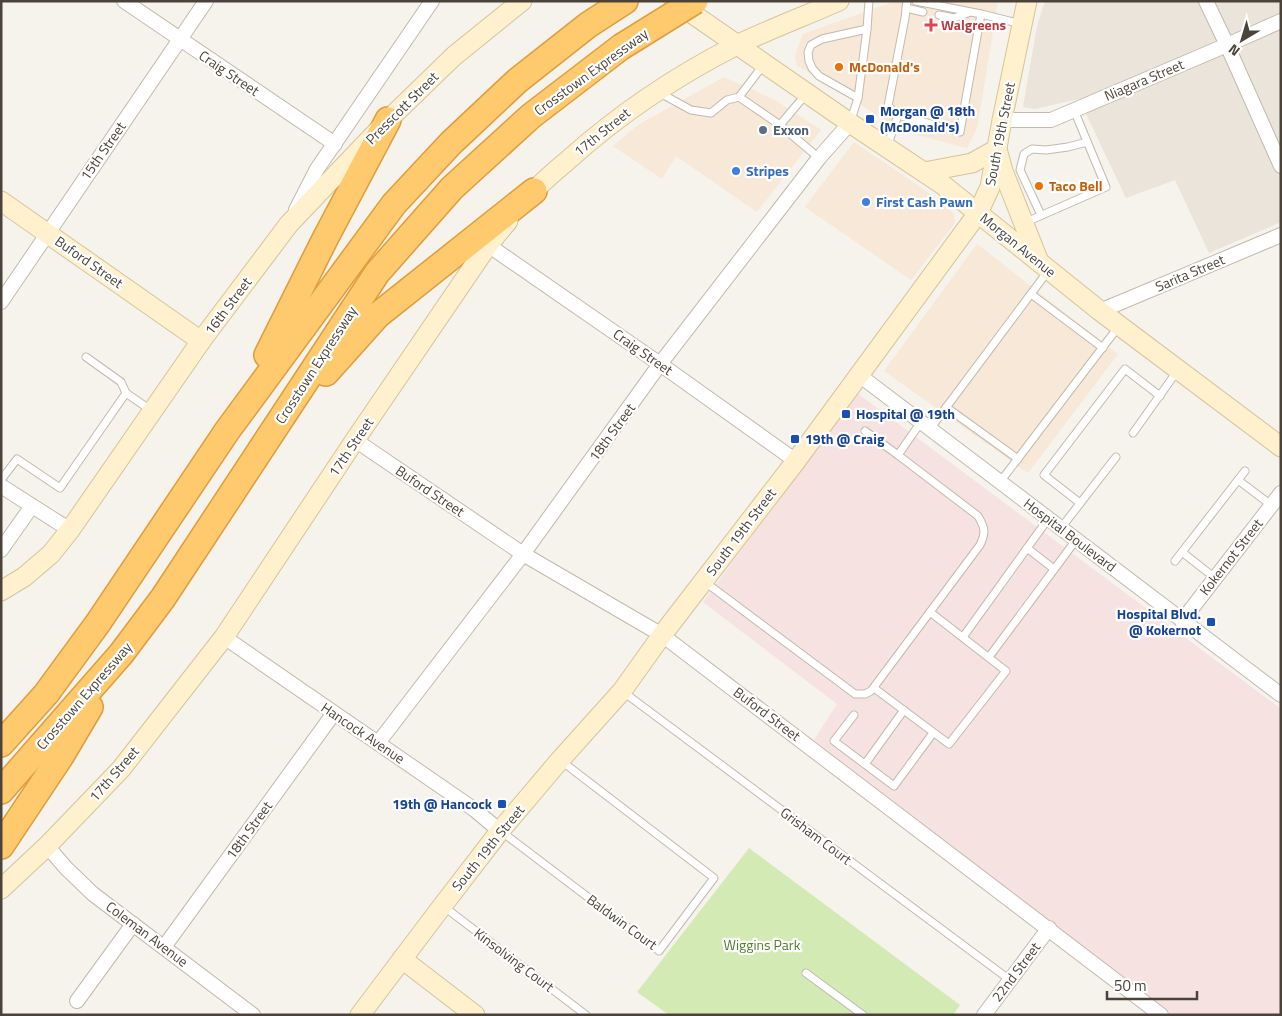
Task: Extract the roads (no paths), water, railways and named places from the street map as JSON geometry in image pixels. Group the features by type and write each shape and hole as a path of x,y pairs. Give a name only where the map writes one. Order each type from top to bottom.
{"highway":[{"path":"1,744 46,694 98,623 227,431 394,204 451,143 517,81 588,25 625,1"},
{"name":"Crosstown Expressway","path":"1,791 121,654 163,598 377,273 452,188 531,116 621,47 695,1"},
{"path":"227,431 388,120"},
{"path":"268,438 378,315 534,191"},
{"path":"1,720 46,669 98,623"},
{"path":"1,846 60,756 121,654"}],"main road":[{"name":"Presscott Street","path":"289,224 388,120 454,56 522,1"},
{"name":"Morgan Avenue","path":"673,1 943,185 1100,311 1279,444"},
{"name":"17th Street","path":"1,889 47,846 121,769 224,637 488,245 534,191 584,146 629,110 682,76 738,45 839,1"},
{"name":"South 19th Street","path":"360,1015 500,831 622,691 662,635 796,461 978,213 990,187 1027,1"},
{"path":"924,172 972,162 997,149 1003,171 1032,219 1044,266"},
{"name":"Buford Street","path":"1,201 201,341"},
{"name":"16th Street","path":"1,592 24,577 51,554 70,530 201,341 289,224"},
{"path":"402,959 475,1015"}],"street":[{"name":"Craig Street","path":"124,1 335,144"},
{"name":"15th Street","path":"1,302 206,1"},
{"name":"16th Street","path":"289,224 317,169 432,1"},
{"path":"1206,1 1281,166"},
{"name":"Niagara Street","path":"1002,120 1051,120 1281,20"},
{"name":"18th Street","path":"378,744 523,554 660,364 819,158 850,123"},
{"name":"Sarita Street","path":"1100,311 1281,235"},
{"name":"Craig Street","path":"488,245 796,461"},
{"name":"Hospital Boulevard","path":"859,375 1281,695"},
{"name":"Buford Street","path":"355,440 523,554 662,635 1161,1015"},
{"path":"1,486 70,530"},
{"name":"Kokernot Street","path":"1182,621 1281,493"},
{"path":"1,550 32,506"},
{"name":"Hancock Avenue","path":"224,637 475,810 500,831"},
{"name":"18th Street","path":"164,947 334,713"},
{"name":"Coleman Avenue","path":"47,846 66,868 93,894 253,1015"},
{"path":"77,1001 133,924"},
{"name":"22nd Street","path":"984,1015 1049,928"}],"lane":[{"path":"850,123 858,98 869,1"},
{"path":"916,1 1022,24"},
{"path":"923,12 906,5 888,106 898,115 960,132 981,14"},
{"path":"940,15 954,18 971,12"},
{"path":"858,98 819,76 812,68 808,52 811,45 822,39 867,29"},
{"path":"658,91 691,110 711,113 728,100 739,97 764,64"},
{"path":"780,126 807,93"},
{"path":"739,97 780,126 819,158"},
{"path":"1074,110 1088,142 1106,186 1032,219 1020,170 1024,154 1032,149 1046,150 1088,142"},
{"path":"887,147 898,115"},
{"path":"898,454 925,425 946,407 1031,294 1044,266"},
{"path":"1031,294 1103,348"},
{"path":"1000,482 1120,326"},
{"path":"86,357 120,382 126,393 152,411"},
{"path":"1080,502 1044,475 1125,369 1160,396"},
{"path":"1133,433 1178,370"},
{"path":"1,480 17,459 60,488 126,393"},
{"path":"946,407 1018,459"},
{"path":"704,581 855,694 865,694 871,691 980,545 984,537 984,527 978,516 865,431"},
{"path":"1061,528 1116,457"},
{"path":"1175,561 1245,471"},
{"path":"1238,480 1272,505"},
{"path":"963,637 1048,519"},
{"path":"989,657 1076,540"},
{"path":"1027,548 1054,569"},
{"path":"1182,552 1216,578"},
{"path":"874,688 949,744 1006,670 930,612"},
{"name":"Grisham Court","path":"622,691 1010,980"},
{"path":"865,764 904,710"},
{"path":"854,715 834,741 894,786 934,733"},
{"name":"Baldwin Court","path":"500,831 660,951 714,878 560,760"},
{"name":"Kinsolving Court","path":"443,905 586,1015"},
{"path":"806,973 863,1015"}],"place":[{"name":"Walgreens","path":"931,25"},
{"name":"McDonald's","path":"839,67"},
{"name":"Morgan @ 18th (McDonald's)","path":"870,119"},
{"name":"Exxon","path":"763,130"},
{"name":"Stripes","path":"736,171"},
{"name":"Taco Bell","path":"1039,186"},
{"name":"First Cash Pawn","path":"866,202"},
{"name":"Hospital @ 19th","path":"846,414"},
{"name":"19th @ Craig","path":"795,439"},
{"name":"Hospital Blvd. @ Kokernot","path":"1211,622"},
{"name":"19th @ Hancock","path":"502,804"}],"park label":[{"name":"Wiggins Park","path":"762,945"}]}
